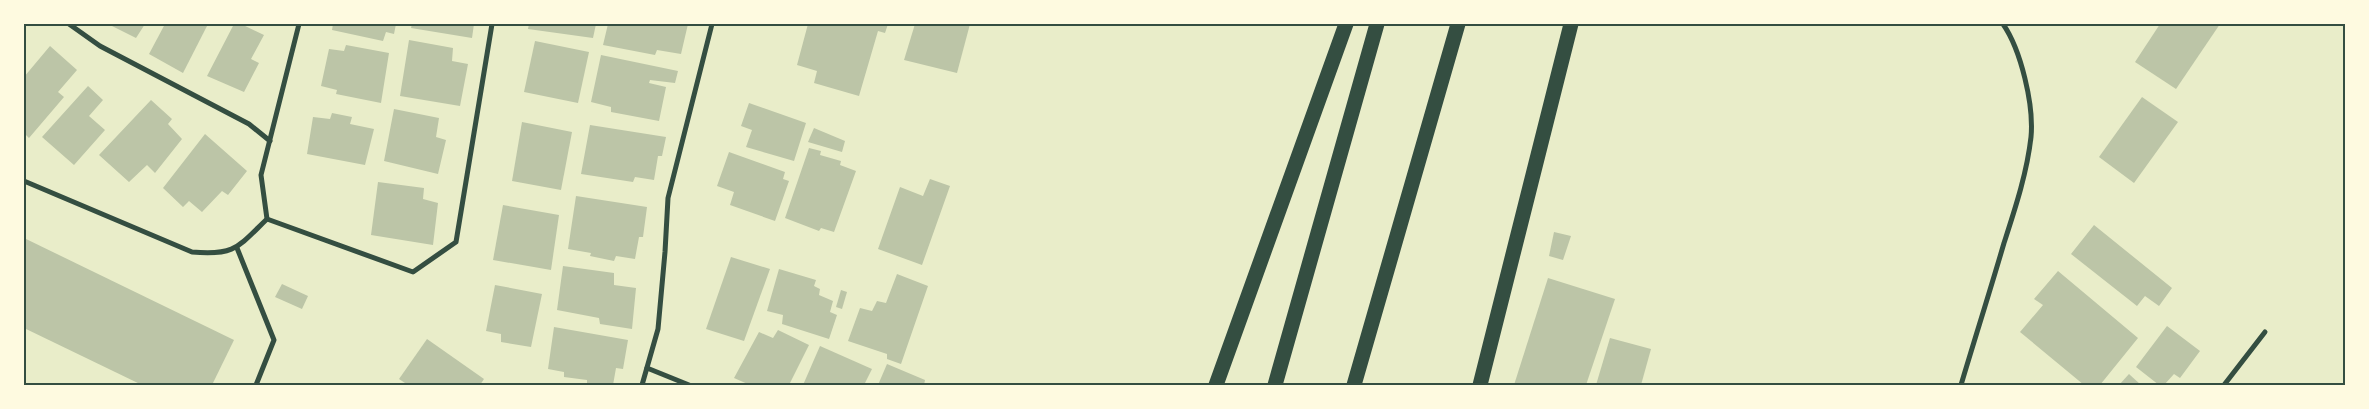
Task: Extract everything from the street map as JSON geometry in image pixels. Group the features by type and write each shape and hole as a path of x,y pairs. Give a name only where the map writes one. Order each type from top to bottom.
{"highway":[{"path":"1216,385 1346,24"},
{"path":"1276,385 1377,24"},
{"path":"1354,385 1458,24"},
{"path":"1480,385 1571,24"}],"street":[{"path":"69,24 100,46 249,124 270,141"},
{"path":"267,219 261,175 299,24"},
{"path":"267,219 413,272 456,242 492,24"},
{"path":"642,385 658,329 668,198 712,24"},
{"path":"1961,385 2022,185 2031,136 2028,100 2020,63 2009,32 2003,24"},
{"path":"24,181 192,252 216,254 237,248 267,219"},
{"path":"237,248 274,340 256,385"},
{"path":"2224,385 2265,332"},
{"path":"647,368 689,385"}],"building":[{"path":"108,24 145,24 136,38"},
{"path":"165,24 208,24 183,73 149,54"},
{"path":"234,24 241,24 264,35 251,59 259,63 244,92 207,76"},
{"path":"333,24 396,24 394,34 386,32 383,41 332,30"},
{"path":"412,24 474,24 472,38 411,28"},
{"path":"529,24 596,24 593,38 528,29"},
{"path":"608,24 688,24 681,54 657,50 655,55 603,45"},
{"path":"808,24 888,24 885,33 878,31 859,96 814,83 817,71 797,65"},
{"path":"915,24 970,24 957,73 904,60"},
{"path":"2160,24 2220,24 2176,89 2135,62"},
{"path":"409,40 453,48 452,61 468,64 460,106 400,96"},
{"path":"535,41 589,52 578,103 524,92"},
{"path":"346,45 389,53 381,103 336,94 337,90 321,86 329,49 344,51"},
{"path":"50,46 77,70 58,92 64,97 29,138 24,133 24,77"},
{"path":"601,55 678,71 675,83 650,80 649,83 666,87 659,121 611,112 611,107 591,102"},
{"path":"88,86 103,100 89,116 105,130 74,165 42,137"},
{"path":"2142,97 2178,122 2134,183 2099,157"},
{"path":"151,100 172,119 168,124 182,139 155,173 147,165 129,182 99,155"},
{"path":"749,103 806,123 794,161 746,147 752,130 741,126"},
{"path":"394,109 439,118 436,137 446,140 438,174 384,161"},
{"path":"332,113 352,117 350,124 374,129 365,165 307,154 313,117 330,119"},
{"path":"522,122 572,132 561,190 512,181"},
{"path":"590,125 666,137 662,156 658,156 654,180 635,177 633,182 581,174"},
{"path":"814,128 845,141 842,152 808,142"},
{"path":"205,134 247,171 228,195 222,191 202,212 189,201 183,207 163,188"},
{"path":"809,148 821,151 820,155 841,161 840,165 856,171 834,232 821,228 819,231 785,218"},
{"path":"729,152 785,172 783,179 789,181 775,221 730,205 734,192 717,186"},
{"path":"930,179 950,186 922,265 878,249 900,187 923,196"},
{"path":"378,182 424,188 423,199 438,203 433,245 371,235"},
{"path":"576,196 647,207 643,237 639,237 635,259 616,256 614,261 590,256 591,253 568,249"},
{"path":"503,205 559,215 551,270 493,260"},
{"path":"2094,225 2172,288 2159,306 2145,296 2137,306 2071,254"},
{"path":"1554,232 1571,236 1563,260 1549,256"},
{"path":"24,238 234,340 212,385 142,385 24,328"},
{"path":"731,257 770,269 744,341 706,329"},
{"path":"563,266 614,273 614,285 636,288 632,329 600,324 599,318 557,310"},
{"path":"779,269 816,280 814,286 820,289 819,295 833,301 830,312 837,315 829,339 782,324 783,315 767,311"},
{"path":"2058,271 2138,338 2100,385 2084,385 2020,332 2043,305 2034,299"},
{"path":"897,274 928,286 901,364 887,359 887,354 848,341 860,308 872,311 877,301 886,303"},
{"path":"1548,278 1615,299 1586,385 1514,385"},
{"path":"282,284 308,296 302,309 275,297"},
{"path":"495,285 542,294 531,347 501,342 501,334 486,331"},
{"path":"841,290 847,292 842,309 836,307"},
{"path":"2167,326 2200,351 2180,378 2174,374 2164,385 2159,385 2136,367"},
{"path":"554,327 628,340 623,369 616,368 613,385 587,385 587,380 564,377 564,372 548,369"},
{"path":"778,330 809,345 789,385 750,385 734,378 759,332 773,338"},
{"path":"1610,338 1651,349 1641,385 1596,385"},
{"path":"427,339 484,379 480,385 408,385 399,379"},
{"path":"820,346 872,369 864,385 803,385"},
{"path":"887,364 925,380 924,385 878,385"},
{"path":"2129,374 2141,385 2119,385"}]}
